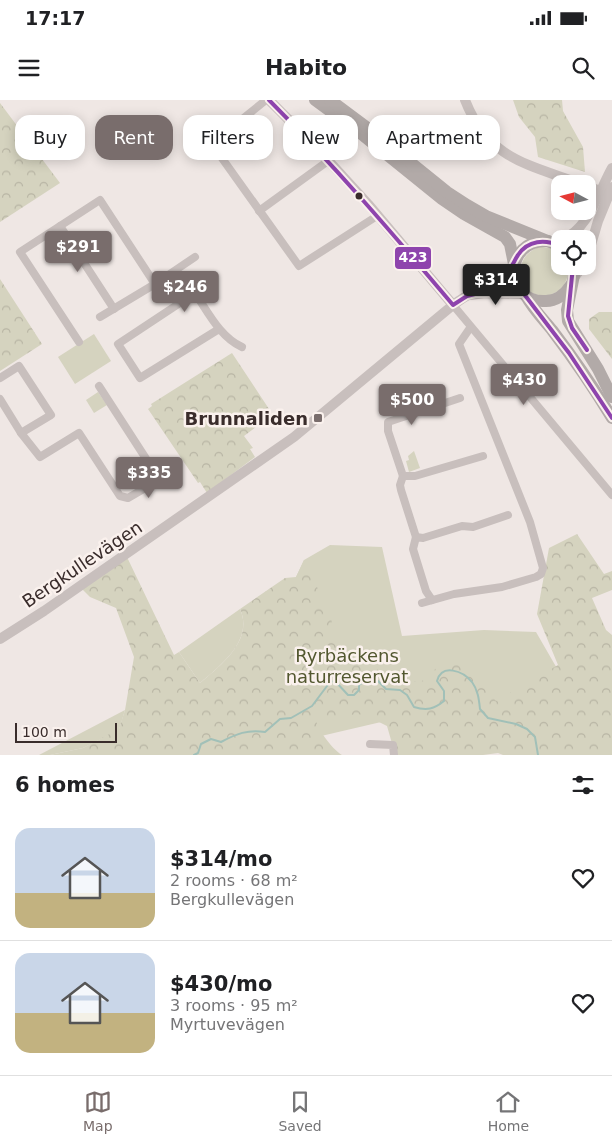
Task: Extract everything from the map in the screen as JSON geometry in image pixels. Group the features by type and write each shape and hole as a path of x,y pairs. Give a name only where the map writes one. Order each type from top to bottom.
{"highway":[{"path":"315,100 364,136 442,199 505,237 510,244 515,280 531,305 589,380 612,418"},
{"path":"330,100 466,205 486,216 551,239"},
{"path":"514,265 520,252 527,246 535,242 551,241"},
{"path":"525,295 537,301 552,300 562,295 573,276"},
{"path":"573,276 567,310 568,322 598,369 612,397"}],"street":[{"path":"283,116 267,100 214,144 299,266 377,216"},
{"path":"465,100 477,126 495,147 522,162 557,175"},
{"path":"259,211 328,160 453,305 470,328 612,495"},
{"path":"595,230 612,168"},
{"path":"577,230 584,224 607,191"},
{"path":"79,342 20,252 100,200 155,284"},
{"path":"60,226 114,308"},
{"path":"100,317 195,258"},
{"name":"Bergkullevägen","path":"0,639 44,611 294,437 453,305 475,290 499,278 514,265"},
{"path":"219,329 140,378 118,344 196,293 219,329 242,347"},
{"name":"Bergkullevägen","path":"467,296 485,293 525,295"},
{"path":"422,603 454,594 502,587 536,577 541,574 543,568 530,522 459,344 470,328"},
{"path":"0,378 19,366 51,415 21,433"},
{"path":"0,399 21,433 40,457 79,433 120,496 128,498 152,484 155,480 154,471 99,386"},
{"path":"432,600 426,591 413,549 416,537 400,490 403,476 388,431 388,422 460,398"},
{"path":"403,476 410,477 483,456"},
{"path":"416,537 423,538 462,526 473,527 508,515"},
{"path":"370,744 393,745 394,755"}],"green space":[{"path":"513,100 562,100 563,111 583,147 585,172 538,157 535,137 519,117"},
{"path":"0,103 15,123 15,160 43,160 60,183 0,222"},
{"path":"538,247 551,248 551,275 567,275 567,280 561,289 552,294 543,295 533,293 525,288 521,279 521,267 523,260"},
{"path":"0,279 42,344 0,371"},
{"path":"599,312 612,312 612,359 589,329 589,319"},
{"path":"94,334 111,361 75,384 58,357"},
{"path":"232,353 269,409 271,416 244,436 253,448 250,449 255,457 207,493 200,482 198,483 148,409 152,406 151,404"},
{"path":"98,392 107,405 94,413 86,400"},
{"path":"414,451 420,468 409,472 406,461 409,460 408,456"},
{"name":"Ryrbäckens naturreservat","path":"577,534 604,574 612,571 612,590 592,598 606,630 612,635 612,755 503,755 498,753 483,755 391,755 393,747 387,726 365,715 355,714 338,719 317,713 315,715 316,720 321,731 329,743 342,755 50,755 83,748 119,729 125,710 134,657 116,608 90,597 82,589 126,555 174,655 179,652 200,683 226,660 239,641 243,631 240,609 285,578 296,577 304,560 330,614 340,658 420,683 443,662 465,665 496,701 558,665 537,614 549,548"},
{"name":"Ryrbäckens naturreservat","path":"330,545 382,547 402,636 484,630 536,632 607,755 495,748 394,719 304,740 81,755 289,643 296,577 304,560"},
{"path":"240,609 243,631 239,641 226,660 200,683 179,652"},
{"path":"125,710 119,730 83,748 50,755 39,755"}],"waterway":[{"path":"194,755 198,753 201,744 211,739 221,742 242,733 253,731 265,732 280,719 291,718 312,706 330,682 335,681 348,695 354,695 359,690 359,685 366,680 377,680 386,689 400,690 407,695 414,707 423,709 434,707 444,701 444,691 437,681 443,672 448,671 458,672 472,682 477,692 480,709 488,718 516,724 527,729 535,737 538,755"}],"transit line":[{"name":"423","path":"269,100 386,226 453,305 467,296 475,294 524,294 569,353 612,418"},
{"name":"423","path":"470,293 505,274 511,268 518,255 527,246 537,242 551,243"},
{"name":"423","path":"572,275 568,316 572,328 587,350"}],"place":[{"name":"Brunnaliden","path":"318,418"}]}
